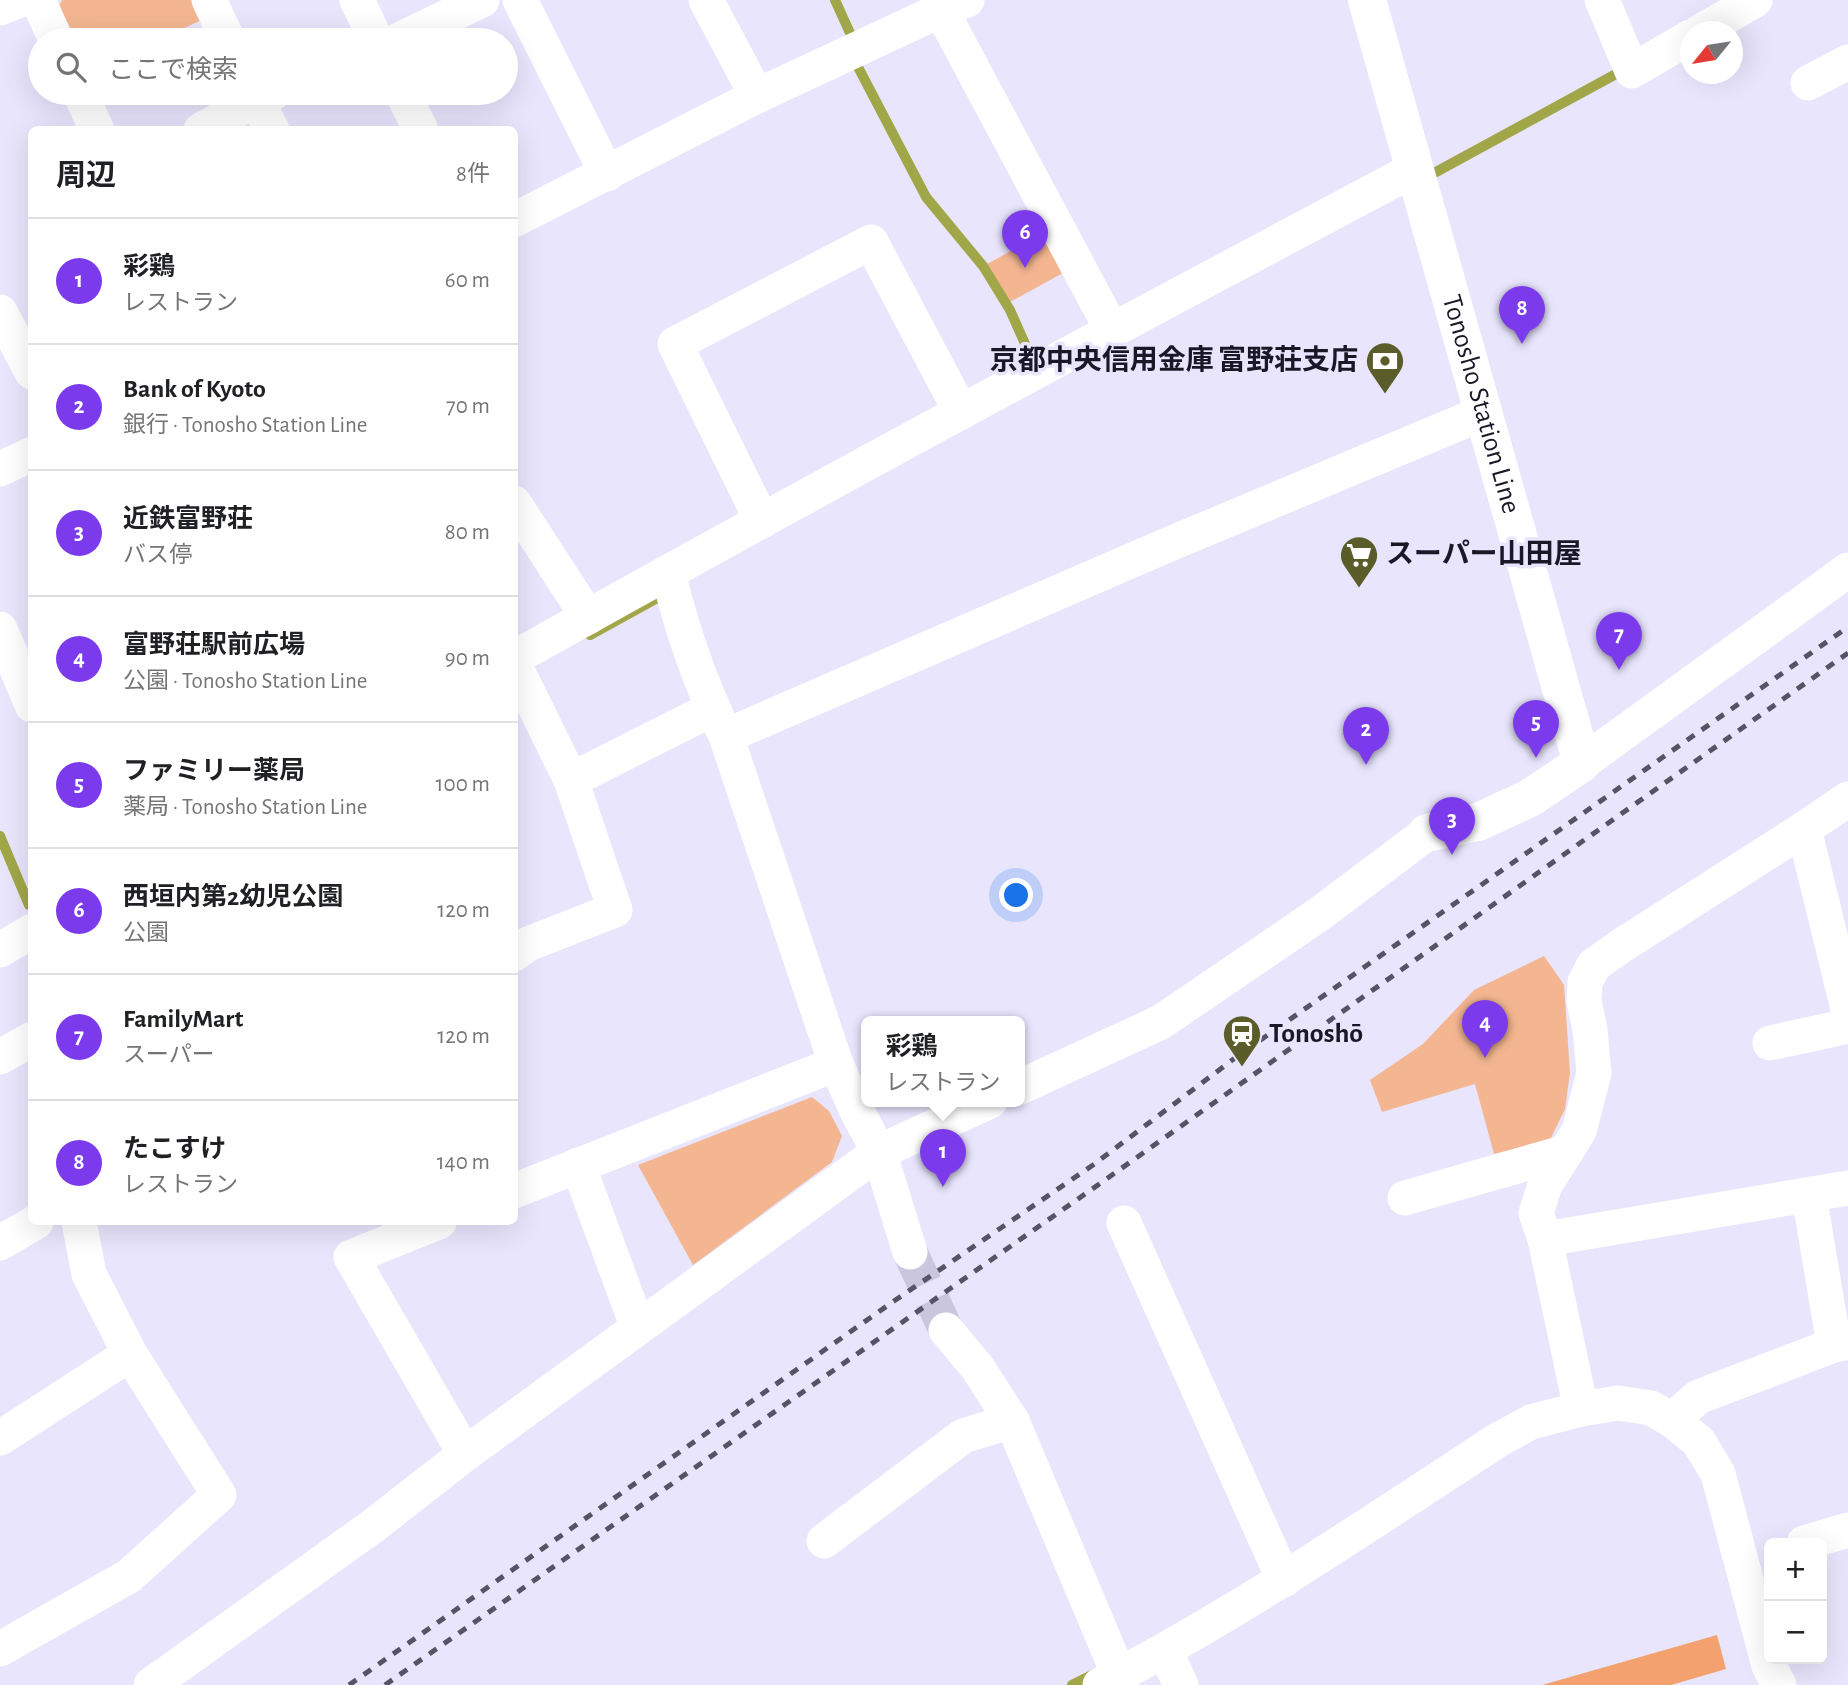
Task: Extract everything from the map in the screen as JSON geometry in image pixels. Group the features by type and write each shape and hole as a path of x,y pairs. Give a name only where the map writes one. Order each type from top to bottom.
{"main road":[{"name":"Tonosho Station Line","path":"1367,0 1581,763"},
{"path":"1426,832 1478,822 1530,798 1581,763"}],"street":[{"path":"0,8 20,0"},
{"path":"38,0 51,28"},
{"path":"209,0 222,28"},
{"path":"357,0 370,28"},
{"path":"424,28 482,0"},
{"path":"520,0 607,173"},
{"path":"706,0 757,96"},
{"path":"1602,0 1632,71 1680,43"},
{"path":"1719,21 1755,0"},
{"path":"518,218 757,96 954,5 1112,330"},
{"path":"1808,83 1848,62"},
{"path":"86,105 95,126"},
{"path":"211,126 261,105"},
{"path":"408,105 419,126"},
{"path":"518,951 528,944 615,910 571,780 519,671 588,617 672,588 762,521 1415,169"},
{"path":"762,521 675,344 871,242 961,412"},
{"path":"0,312 28,364"},
{"path":"571,780 1177,540 1483,413"},
{"path":"0,468 28,456"},
{"path":"518,509 588,617"},
{"path":"1581,763 1848,570"},
{"path":"672,588 836,1065 879,1152 910,1252"},
{"path":"0,629 28,696"},
{"path":"1581,1409 1545,1239 1536,1213 1545,1185 1579,1131 1594,1073 1584,1001 1585,982 1594,965 1621,946 1848,799"},
{"path":"1804,829 1848,1009"},
{"path":"1025,1085 1161,1023 1318,915 1426,832"},
{"path":"0,950 28,933"},
{"path":"1770,1043 1848,1026"},
{"path":"0,1058 28,1041"},
{"path":"518,1189 836,1065"},
{"path":"151,1685 373,1526 465,1454 879,1152 977,1107"},
{"path":"1405,1198 1566,1152"},
{"path":"578,1165 638,1328"},
{"path":"1545,1239 1848,1188"},
{"path":"1672,1420 1698,1397 1841,1343 1809,1195"},
{"path":"1124,1223 1284,1580"},
{"path":"0,1243 31,1225"},
{"path":"0,1649 129,1576 219,1495 130,1354 89,1274 80,1225"},
{"path":"431,1225 351,1257 465,1454"},
{"path":"946,1330 976,1367 1012,1421 1110,1680 1165,1651 1284,1580 1498,1440 1531,1423 1581,1409 1618,1403 1651,1408 1672,1420 1699,1442 1718,1474 1755,1558 1769,1666 1779,1685"},
{"path":"0,1438 130,1354"},
{"path":"824,1541 963,1436 1012,1421"},
{"path":"1821,1538 1848,1530"},
{"path":"1165,1651 1181,1685"}],"shaded area":[{"path":"62,0 197,0 206,18 184,28 64,28 56,11"},
{"path":"1042,234 1063,273 1008,303 987,264"},
{"path":"1544,956 1564,985 1570,1073 1565,1109 1549,1142 1494,1154 1475,1084 1382,1112 1370,1080 1423,1044 1474,990"},
{"path":"812,1097 829,1111 842,1136 832,1162 693,1265 638,1165"},
{"path":"1717,1635 1726,1669 1671,1685 1542,1685"}],"waterway":[{"path":"835,0 850,33"},
{"path":"858,67 926,197 983,266 1010,310 1030,355"},
{"path":"1425,178 1616,74"},
{"path":"590,635 668,592"},
{"path":"0,836 28,903"},
{"path":"1072,1685 1096,1673"}],"tunnel":[{"path":"910,1252 946,1330"}],"railway":[{"path":"349,1685 894,1301 1093,1165 1235,1058 1848,627"},
{"path":"385,1685 1105,1180 1848,653"}],"place":[{"name":"西垣内第2幼児公園","path":"1025,268"},
{"name":"たこすけ","path":"1522,344"},
{"name":"京都中央信用金庫 富野荘支店","path":"1385,395"},
{"name":"スーパー山田屋","path":"1359,589"},
{"name":"FamilyMart","path":"1619,670"},
{"name":"ファミリー薬局","path":"1536,758"},
{"name":"Bank of Kyoto","path":"1366,765"},
{"name":"近鉄富野荘","path":"1452,855"},
{"name":"富野荘駅前広場","path":"1485,1058"},
{"name":"Tonoshō","path":"1242,1068"},
{"name":"彩鶏","path":"943,1187"}]}
